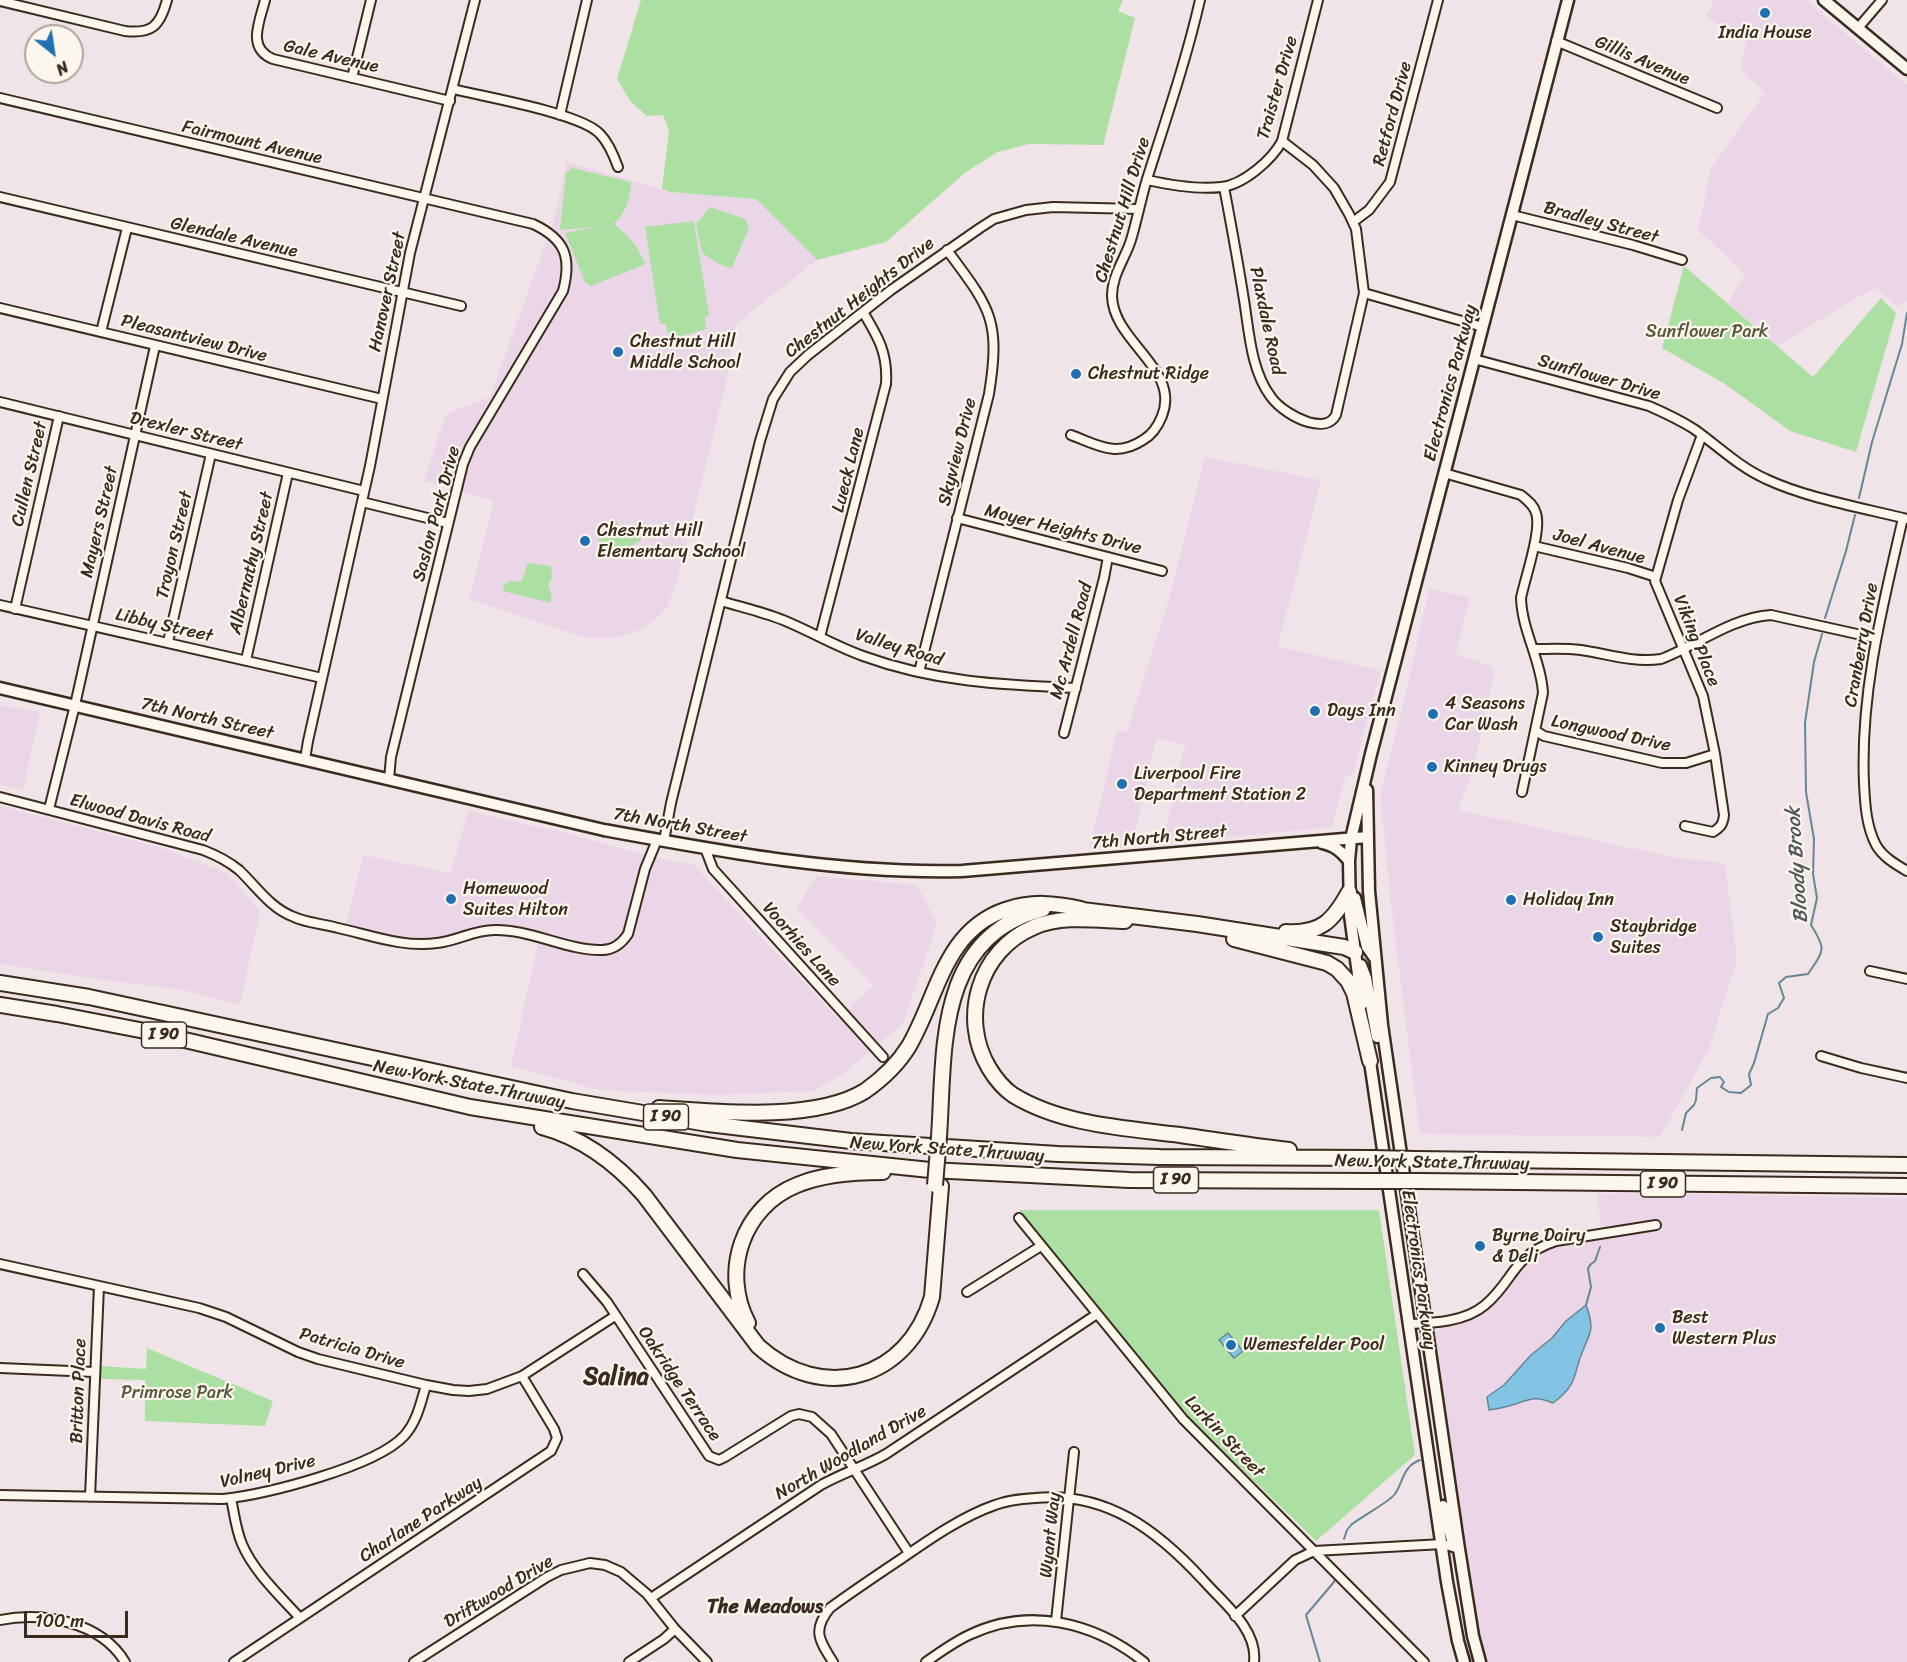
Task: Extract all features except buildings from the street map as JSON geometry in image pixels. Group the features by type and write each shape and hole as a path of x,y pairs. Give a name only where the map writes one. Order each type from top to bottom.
{"highway":[{"path":"1232,934 1311,931 1335,916 1349,892"},
{"path":"572,1101 705,1111 764,1112 831,1105 852,1098 887,1074 897,1062 916,1031 949,956 962,938 978,924 1015,906 1040,903 1062,904 1081,909"},
{"path":"470,1107 555,1130 580,1141 607,1158 644,1194 758,1346 786,1367 814,1377 831,1378 865,1373 881,1366 907,1346 918,1331 927,1312 932,1297 948,1021 956,989 972,955 987,938 1015,919 1043,909 1061,908 1197,924 1327,963 1337,969 1348,981 1354,993 1370,1061"},
{"path":"941,1138 952,1032 963,987 981,952 996,937 1013,926 1047,914 1065,913 1344,947 1355,952"},
{"path":"1125,921 1054,921 1034,927 1013,939 1001,950 981,981 975,1004 975,1028 980,1051 995,1077 1013,1095 1060,1116 1344,1158"},
{"name":"New York State Thruway","path":"0,983 89,997 572,1101 708,1124 851,1141 946,1148 1160,1157 1907,1165"},
{"name":"New York State Thruway","path":"0,1005 155,1033 470,1107 737,1150 930,1170 1129,1180 1907,1186"},
{"path":"930,1170 853,1173 816,1180 787,1190 761,1209 742,1240 736,1278 742,1308 758,1337 778,1356 795,1365 822,1372 857,1369 876,1362 896,1348 917,1323 927,1295 938,1186"}],"main road":[{"name":"Electronics Parkway","path":"1450,1539 1439,1488 1429,1463 1355,952 1349,892 1349,861 1351,839 1367,774 1568,0"},
{"path":"1824,0 1907,69"},
{"name":"7th North Street","path":"0,688 604,830 832,867 912,872 962,871 1368,837"},
{"name":"Electronics Parkway","path":"1367,774 1369,891 1375,958 1425,1323 1450,1539 1447,1582 1464,1662"},
{"path":"1316,842 1332,845 1349,861"},
{"path":"1350,874 1367,947 1375,958"},
{"path":"1355,952 1375,958"},
{"path":"1355,952 1366,978 1379,1049 1393,1098"},
{"path":"1450,1539 1459,1549 1480,1662"},
{"path":"1450,1539 1449,1553 1466,1593"}],"street":[{"path":"0,1 125,31 139,32 150,29 159,22 167,0"},
{"name":"Gale Avenue","path":"266,0 257,39 258,47 264,56 450,100"},
{"path":"352,78 371,0"},
{"path":"475,0 453,89 560,115 583,123 601,135 618,167"},
{"path":"560,115 587,0"},
{"name":"Chestnut Hill Drive","path":"1071,435 1121,451 1149,437 1165,408 1164,386 1158,374 1118,321 1113,303 1114,280 1130,242 1138,208 1188,53 1200,0"},
{"name":"Traister Drive","path":"1147,180 1173,186 1224,187 1249,175 1277,150 1282,141 1318,0"},
{"name":"Retford Drive","path":"1353,222 1369,210 1390,182 1438,0"},
{"path":"1858,28 1882,0"},
{"name":"Gillis Avenue","path":"1556,41 1717,108"},
{"name":"Hanover Street","path":"362,502 402,293 453,89"},
{"name":"Fairmount Avenue","path":"0,98 497,215"},
{"path":"1282,141 1313,165 1334,188 1353,222 1359,244 1364,293 1483,327"},
{"name":"Plaxdale Road","path":"1224,187 1252,345 1264,387 1271,398 1282,408 1309,422 1326,424 1334,419 1364,293"},
{"name":"Glendale Avenue","path":"0,197 461,306"},
{"name":"Chestnut Heights Drive","path":"660,840 760,441 773,399 790,372 863,312 947,250 994,219 1026,210 1053,207 1138,208"},
{"name":"Saslon Park Drive","path":"389,779 391,756 463,464 470,447 563,291 567,276 564,251 558,241 547,231 533,224 497,215"},
{"name":"Bradley Street","path":"1512,215 1633,245 1682,260"},
{"path":"101,332 127,228"},
{"name":"Skyview Drive","path":"919,672 989,394 994,345 989,312 981,296 947,250"},
{"name":"Pleasantview Drive","path":"0,308 382,399"},
{"name":"Lueck Lane","path":"820,637 886,384 885,353 879,338 863,312"},
{"name":"Mayers Street","path":"75,705 155,346"},
{"name":"Sunflower Drive","path":"1474,359 1649,406 1671,415 1766,479 1793,489 1905,518"},
{"name":"Drexler Street","path":"0,402 364,491"},
{"name":"Cullen Street","path":"15,609 59,416"},
{"name":"Viking Place","path":"1685,826 1713,832 1724,822 1715,754 1703,696 1665,607 1656,577 1678,500 1702,435"},
{"name":"Troyon Street","path":"168,642 211,454"},
{"name":"Albernathy Street","path":"246,660 288,473"},
{"path":"1444,473 1503,489 1525,499 1536,513 1538,526 1521,598 1525,626 1542,676 1543,693 1522,792"},
{"path":"305,759 362,502 448,523"},
{"name":"Moyer Heights Drive","path":"957,518 1162,571"},
{"name":"Cranberry Drive","path":"1905,518 1875,638 1864,728 1865,808 1871,833 1886,857 1907,871"},
{"name":"Joel Avenue","path":"1534,546 1628,568 1656,577"},
{"name":"Mc Ardell Road","path":"1064,733 1108,557"},
{"name":"Valley Road","path":"721,601 784,621 863,656 919,672 968,682 1076,688"},
{"name":"Libby Street","path":"0,605 322,678"},
{"path":"1534,649 1573,649 1619,658 1660,659 1739,621 1754,616 1771,615 1875,638"},
{"name":"Elwood Davis Road","path":"49,809 75,705"},
{"name":"Longwood Drive","path":"1536,731 1544,736 1598,750 1662,763 1686,764 1715,754"},
{"name":"Elwood Davis Road","path":"0,796 203,850 237,869 266,900 295,918 412,944 447,942 475,932 494,930 510,931 588,949 614,948 624,941 628,934 645,869 660,840"},
{"name":"Voorhies Lane","path":"705,848 708,861 718,876 883,1058"},
{"path":"1870,971 1907,979"},
{"path":"1821,1056 1907,1078"},
{"name":"Larkin Street","path":"1019,1218 1184,1419 1424,1662"},
{"path":"1409,1324 1456,1318 1478,1310 1498,1293 1515,1267 1528,1254 1542,1246 1556,1241 1656,1225"},
{"path":"967,1292 1041,1246"},
{"name":"Patricia Drive","path":"0,1264 199,1308 226,1317 298,1352 453,1390 487,1389 522,1376 615,1316"},
{"name":"Oakridge Terrace","path":"583,1274 598,1290 704,1448 714,1459 719,1460 725,1457 790,1416 800,1414 812,1418 831,1434 909,1553"},
{"name":"Britton Place","path":"90,1497 99,1286"},
{"name":"North Woodland Drive","path":"651,1598 821,1485 886,1454 1097,1314"},
{"path":"0,1368 94,1372"},
{"name":"Charlane Parkway","path":"234,1662 551,1451 557,1438 554,1429 522,1376"},
{"name":"Volney Drive","path":"0,1495 231,1498 286,1485 350,1467 393,1446 410,1429 419,1411 426,1385"},
{"name":"Wyant Way","path":"1056,1621 1074,1452"},
{"path":"833,1662 819,1636 821,1620 830,1608 958,1522 997,1504 1037,1497 1070,1498 1089,1502 1120,1513 1161,1538 1235,1616 1251,1639 1255,1654 1254,1662"},
{"path":"231,1498 239,1534 247,1553 261,1574 300,1618"},
{"path":"1235,1616 1295,1560 1314,1551 1450,1539"},
{"name":"Driftwood Drive","path":"414,1662 547,1577 582,1564 605,1565 621,1572 636,1583 675,1629 708,1662"},
{"path":"0,1620 49,1619 71,1623 98,1635 111,1644 125,1662"},
{"path":"926,1662 970,1634 992,1627 1012,1622 1056,1621 1090,1630 1109,1638 1144,1662"},
{"path":"629,1662 675,1629"}],"shaded area":[{"path":"1714,0 1806,0 1907,85 1907,301 1898,307 1876,288 1777,346 1728,303 1745,274 1698,230 1711,168 1765,93 1741,70 1746,43 1706,16"},
{"name":"Chestnut Hill Middle School","path":"567,162 670,192 756,199 817,260 735,325 727,379 677,581 667,608 656,619 639,630 616,638 586,638 469,599 494,501 424,481 446,414 490,397 553,223"},
{"path":"1205,457 1321,480 1278,646 1381,671 1352,776 1346,775 1332,827 1162,844 1185,745 1156,738 1132,847 1089,849 1117,731 1127,732 1168,602"},
{"path":"1430,588 1470,598 1456,654 1492,666 1494,674 1473,770 1458,810 1677,858 1725,863 1737,959 1709,1049 1660,1137 1420,1134 1392,914 1380,793"},
{"path":"0,705 40,712 23,790 0,785"},
{"path":"0,806 159,847 227,873 260,911 240,1005 184,990 0,964"},
{"path":"468,811 566,833 665,860 693,864 838,1019 873,985 797,909 816,876 917,885 937,924 903,1024 842,1074 814,1091 713,1095 599,1090 511,1066 540,934 507,926 481,926 445,939 415,941 346,924 363,855 451,873"},
{"path":"1597,1194 1907,1198 1907,1662 1486,1662 1478,1626 1435,1331 1468,1320 1486,1311 1529,1260 1546,1250 1569,1244 1603,1240"}],"green space":[{"path":"641,0 1123,0 1118,11 1135,18 1103,145 1029,144 998,152 966,172 886,242 817,260 756,199 670,192 662,189 669,131 663,115 647,116 630,101 617,79"},
{"path":"572,168 631,182 627,205 614,224 632,242 645,264 591,286 585,282 565,233 596,227 560,230 566,173"},
{"path":"710,207 745,219 749,228 732,268 723,266 702,253 696,224"},
{"path":"694,221 709,316 705,317 706,329 675,338 667,332 666,324 660,324 645,227"},
{"name":"Sunflower Park","path":"1684,266 1813,377 1881,298 1896,313 1856,452 1790,431 1725,384 1662,348"},
{"path":"616,520 622,536 634,529 639,532 641,540 618,554 611,542 601,545 594,529"},
{"path":"528,563 551,566 552,578 548,585 552,596 550,603 503,591 504,584 509,581 521,582"},
{"path":"1019,1210 1379,1210 1415,1455 1316,1541 1194,1423"},
{"name":"Primrose Park","path":"147,1348 273,1401 265,1426 145,1421 145,1380 100,1379 100,1366 146,1369"}],"water":[{"path":"1586,1305 1591,1324 1590,1333 1574,1379 1567,1390 1553,1403 1535,1399 1489,1410 1487,1397 1504,1385 1531,1355"},
{"name":"Wemesfelder Pool","path":"1228,1333 1243,1351 1234,1358 1219,1340"}],"waterway":[{"name":"Bloody Brook","path":"1859,498 1872,442 1902,344 1907,313"},
{"name":"Bloody Brook","path":"1825,618 1855,515"},
{"name":"Bloody Brook","path":"1682,1130 1686,1113 1696,1100 1697,1088 1711,1078 1720,1077 1724,1082 1721,1087 1729,1092 1741,1093 1751,1085 1749,1074 1768,1014 1778,1008 1784,998 1779,983 1786,977 1808,974 1822,950 1820,940 1811,925 1817,898 1813,874 1814,839 1806,792 1805,723 1814,662 1822,634"},
{"path":"1586,1305 1591,1287 1588,1269 1595,1261 1600,1247"},
{"path":"1344,1539 1351,1525 1395,1494 1407,1470 1420,1460"},
{"path":"1320,1662 1306,1615 1335,1578"}],"place":[{"name":"India House","path":"1765,13"},
{"name":"Chestnut Hill Middle School","path":"618,352"},
{"name":"Chestnut Ridge","path":"1076,374"},
{"name":"Chestnut Hill Elementary School","path":"585,541"},
{"name":"Days Inn","path":"1315,711"},
{"name":"4 Seasons Car Wash","path":"1433,714"},
{"name":"Kinney Drugs","path":"1432,767"},
{"name":"Liverpool Fire Department Station 2","path":"1122,784"},
{"name":"Homewood Suites Hilton","path":"451,899"},
{"name":"Holiday Inn","path":"1511,900"},
{"name":"Staybridge Suites","path":"1598,937"},
{"name":"Byrne Dairy & Deli","path":"1480,1246"},
{"name":"Best Western Plus","path":"1660,1328"},
{"name":"Wemesfelder Pool","path":"1231,1345"}],"district":[{"name":"Salina","path":"616,1378"},
{"name":"The Meadows","path":"765,1608"}]}
